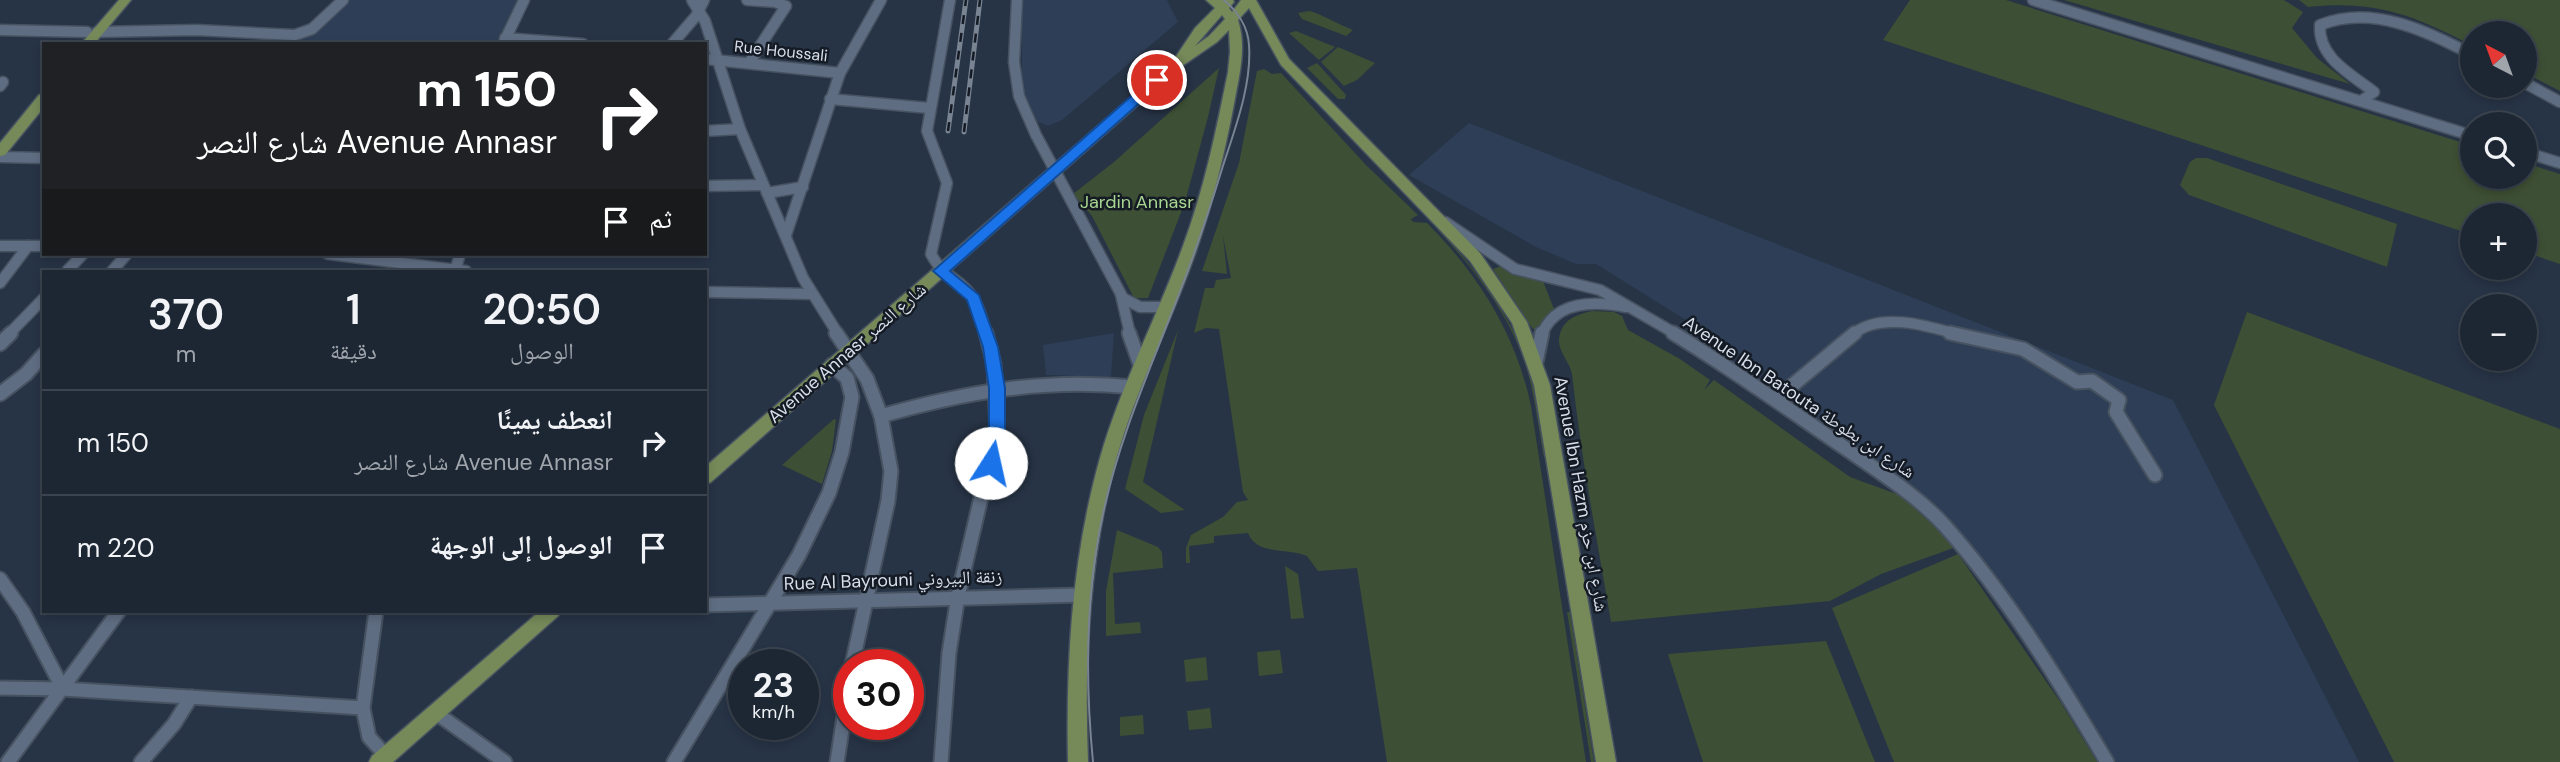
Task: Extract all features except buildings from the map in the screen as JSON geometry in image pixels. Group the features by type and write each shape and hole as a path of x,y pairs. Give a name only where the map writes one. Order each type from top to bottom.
{"main road":[{"path":"90,36 114,0"},
{"path":"90,36 125,0"},
{"name":"Avenue Annasr شارع النصر","path":"707,475 1178,62 1205,45 1224,7 1249,0"},
{"name":"Avenue Ibn Hazm شارع ابن حزم","path":"1249,0 1262,15 1272,44 1285,62 1393,176 1475,257 1504,296 1519,322 1536,362 1557,462 1606,762"},
{"path":"1078,762 1076,668 1082,595 1101,484 1133,387 1191,246 1217,157 1237,46 1224,7"},
{"path":"0,135 42,85"},
{"path":"0,155 42,101"},
{"path":"383,759 550,613"}],"street":[{"path":"1,30 90,36 209,31 284,40 312,29 343,0"},
{"path":"524,0 504,41 530,42"},
{"path":"747,0 775,2 783,4 785,8 749,63"},
{"path":"786,235 840,73 881,0"},
{"path":"941,762 948,653 958,596 996,443 997,388 991,347 979,308 966,289 940,271 931,254 947,176 928,138 929,108 950,0"},
{"path":"1017,0 1014,44 1016,84 1030,123 1121,295 1126,324 1142,367"},
{"path":"2033,0 2460,132"},
{"path":"674,42 696,16 698,3"},
{"path":"698,3 740,129 765,189 811,294 867,379 890,451 891,485 855,649"},
{"path":"2361,102 2374,92 2326,52 2318,41 2320,25 2336,15 2363,12 2399,19 2460,49"},
{"name":"Rue Houssali","path":"707,59 840,73"},
{"path":"2538,90 2560,102"},
{"path":"830,99 929,108"},
{"path":"707,131 740,129"},
{"path":"0,155 42,158"},
{"path":"2537,156 2560,163"},
{"path":"707,186 765,189 803,187"},
{"name":"Avenue Ibn Batouta شارع ابن بطوطة","path":"1439,219 1515,269 1600,290 1633,309 1776,399 1896,483 1944,525 2008,606 2065,691 2107,762"},
{"path":"0,246 42,246"},
{"path":"0,283 27,246"},
{"path":"68,270 81,256"},
{"path":"113,270 125,256"},
{"path":"344,256 451,270"},
{"path":"351,270 361,258"},
{"path":"707,292 811,294"},
{"path":"1121,295 1135,305 1166,307"},
{"path":"0,344 42,300"},
{"name":"Avenue Ibn Batouta شارع ابن بطوطة","path":"1536,362 1544,328 1562,311 1595,303 1633,309"},
{"path":"1776,399 1865,326 1900,321 2023,349 2077,382 2092,381 2119,400 2116,412 2155,475"},
{"path":"0,394 26,374 42,356"},
{"path":"674,762 771,604 822,510 842,452 851,392 847,379 832,365"},
{"path":"881,416 966,392 997,388 1071,383 1133,387"},
{"path":"0,579 23,612 63,689"},
{"name":"Rue Al Bayrouni زنقة البيروني","path":"707,605 958,596 1082,595"},
{"path":"8,762 118,613"},
{"path":"376,613 363,708 369,737 383,759"},
{"path":"0,688 191,696 363,708"},
{"path":"141,762 174,724 191,696"},
{"path":"436,713 505,762"},
{"path":"837,762 840,740"}],"shaded area":[{"path":"337,0 521,0 501,42 294,42"},
{"path":"1023,0 1167,0 1178,22 1062,120 1048,126 1036,121 1022,90 1022,43 1019,35"},
{"path":"1469,123 2173,400 2359,762 2116,762 2037,633 1916,492 1798,406 1803,399 1752,361 1596,264 1576,264 1536,247 1409,175"},
{"path":"1114,333 1111,377 1046,375 1043,345"}],"green space":[{"path":"1910,0 2006,0 2460,142 2460,189 2537,189 2537,167 2560,174 2560,264 2537,256 2537,203 2460,203 2460,231 1883,40"},
{"path":"2064,0 2284,0 2303,12 2292,28 2317,58 2350,84"},
{"path":"2299,0 2560,0 2560,91 2538,80 2538,21 2460,21 2460,40 2394,12 2354,6 2308,7"},
{"path":"1309,11 1353,30 1346,36 1302,19 1298,13"},
{"path":"1296,31 1335,47 1319,60 1289,33"},
{"path":"1338,47 1375,63 1357,80 1344,86 1321,62"},
{"path":"1317,63 1346,95 1345,99 1338,99 1307,68"},
{"name":"Jardin Annasr","path":"1219,68 1185,202 1148,298 1134,298 1092,216 1073,194 1114,162"},
{"path":"1264,69 1272,74 1281,73 1366,165 1418,215 1411,219 1413,222 1427,223 1463,263 1505,330 1516,354 1531,406 1586,762 1387,762 1357,568 1318,571 1307,556 1265,548 1252,540 1248,533 1214,536 1214,543 1189,546 1190,563 1186,563 1186,548 1191,535 1223,517 1237,502 1248,500 1243,492 1219,329 1206,328 1194,333 1205,288 1214,288 1216,280 1231,278 1223,236 1227,274 1202,271 1239,163 1257,71"},
{"path":"2196,158 2207,158 2397,224 2387,267 2189,195 2180,185 2190,162"},
{"path":"1440,229 1480,278 1490,293 1438,230"},
{"path":"1501,266 1525,277 1543,281 1554,309 1543,321 1539,333 1532,328 1493,269"},
{"path":"1490,293 1504,313 1522,351 1532,382 1546,457 1526,366 1510,328"},
{"path":"1592,311 1614,312 1622,316 1628,330 1680,359 1710,380 1704,390 1714,380 1850,477 1902,496 1956,547 1881,574 1830,601 1611,622 1572,374 1559,344 1560,333 1566,323 1575,316"},
{"path":"2247,312 2560,429 2560,762 2394,762 2214,405"},
{"path":"1178,330 1143,482 1185,510 1161,513 1125,489 1144,415"},
{"path":"834,419 832,451 822,484 782,465"},
{"path":"1117,530 1158,547 1162,552 1163,568 1113,573 1115,624 1140,622 1141,633 1106,636 1106,591"},
{"path":"1958,554 2061,703 2097,762 1894,762 1832,608"},
{"path":"1285,566 1298,574 1304,618 1291,619"},
{"path":"1567,612 1570,612 1594,762 1591,762"},
{"path":"1826,641 1875,762 1703,762 1668,654"},
{"path":"1280,650 1283,673 1259,676 1257,652"},
{"path":"1206,657 1208,680 1186,682 1184,660"},
{"path":"1210,708 1212,728 1189,730 1187,711"},
{"path":"1143,715 1144,734 1120,736 1120,717"}],"tram line":[{"path":"1093,762 1088,638 1093,576 1103,514 1127,430 1207,216 1237,124 1248,76 1249,45 1246,32 1237,14 1224,0"}],"railway":[{"path":"948,131 966,0"},
{"path":"964,132 980,0"}],"route":[{"path":"991,463 997,429 997,388 991,347 974,299 966,289 940,271 1157,80"}]}
